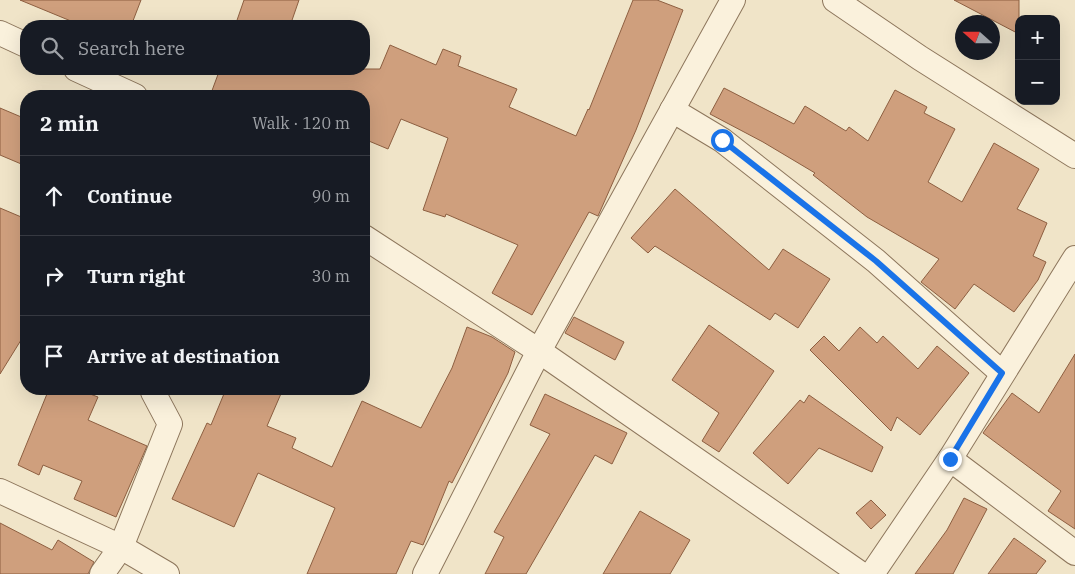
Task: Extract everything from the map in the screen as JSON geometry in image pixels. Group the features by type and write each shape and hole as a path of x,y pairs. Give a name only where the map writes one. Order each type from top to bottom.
{"street":[{"path":"425,574 539,351 733,0"},
{"path":"835,0 920,58 1075,156"},
{"path":"0,33 20,42"},
{"path":"89,75 122,90"},
{"path":"672,110 722,140 876,261 1002,373"},
{"path":"370,241 539,351 861,574"},
{"path":"872,574 950,459 1075,258"},
{"path":"102,574 121,547 170,424 155,395"},
{"path":"950,459 1075,554"},
{"path":"0,491 121,547 168,574"}],"building":[{"path":"20,0 141,0 133,20 68,20"},
{"path":"244,0 299,0 292,20 237,20"},
{"path":"633,0 657,0 683,10 636,130 598,216 589,212 532,315 492,293 518,245 446,214 445,217 423,210 448,138 401,119 388,149 370,142 370,90 212,90 218,75 370,75 370,69 380,69 390,45 436,65 443,49 461,56 458,66 517,89 509,107 576,136 589,110"},
{"path":"954,0 1019,0 1019,15 1015,15 1015,32 1000,24 1000,15 983,15"},
{"path":"724,88 794,124 805,106 846,131 849,127 868,141 895,90 927,107 924,113 955,129 928,182 962,202 994,143 1039,169 1017,209 1047,223 1033,256 1046,262 1038,280 1014,312 974,284 955,309 921,282 939,259 867,217 813,175 815,173 763,142 710,114"},
{"path":"0,108 20,116 20,163 0,155"},
{"path":"675,189 769,270 783,249 830,279 798,328 775,313 770,320 655,246 648,253 631,238"},
{"path":"0,208 20,216 20,342 0,374"},
{"path":"574,317 624,342 615,360 565,333"},
{"path":"709,325 774,371 719,452 702,441 719,413 672,380"},
{"path":"467,327 492,337 515,352 508,373 452,483 449,481 423,545 411,541 396,574 307,574 335,508 258,473 234,527 172,499 207,423 211,425 224,395 280,395 267,426 296,438 292,448 332,467 362,401 421,428 452,368"},
{"path":"860,327 877,343 883,336 918,369 937,346 969,373 920,435 897,417 891,431 810,350 824,336 839,351"},
{"path":"1075,354 1075,529 1048,511 1061,491 983,433 1012,393 1039,413"},
{"path":"545,394 627,433 612,464 595,455 526,574 485,574 504,537 494,532 550,434 530,425"},
{"path":"47,395 93,395 98,397 88,420 147,446 116,517 74,499 82,481 43,465 39,475 18,465"},
{"path":"809,395 883,447 872,472 819,448 788,484 753,453 800,400 804,403"},
{"path":"964,498 987,509 953,574 915,574 947,530"},
{"path":"871,500 886,515 871,529 856,513"},
{"path":"640,511 690,540 670,574 603,574"},
{"path":"0,523 52,550 58,540 94,562 88,574 0,574"},
{"path":"1014,538 1046,561 1036,574 988,574"}],"route":[{"path":"722,140 876,261 1002,373 950,459"}]}
